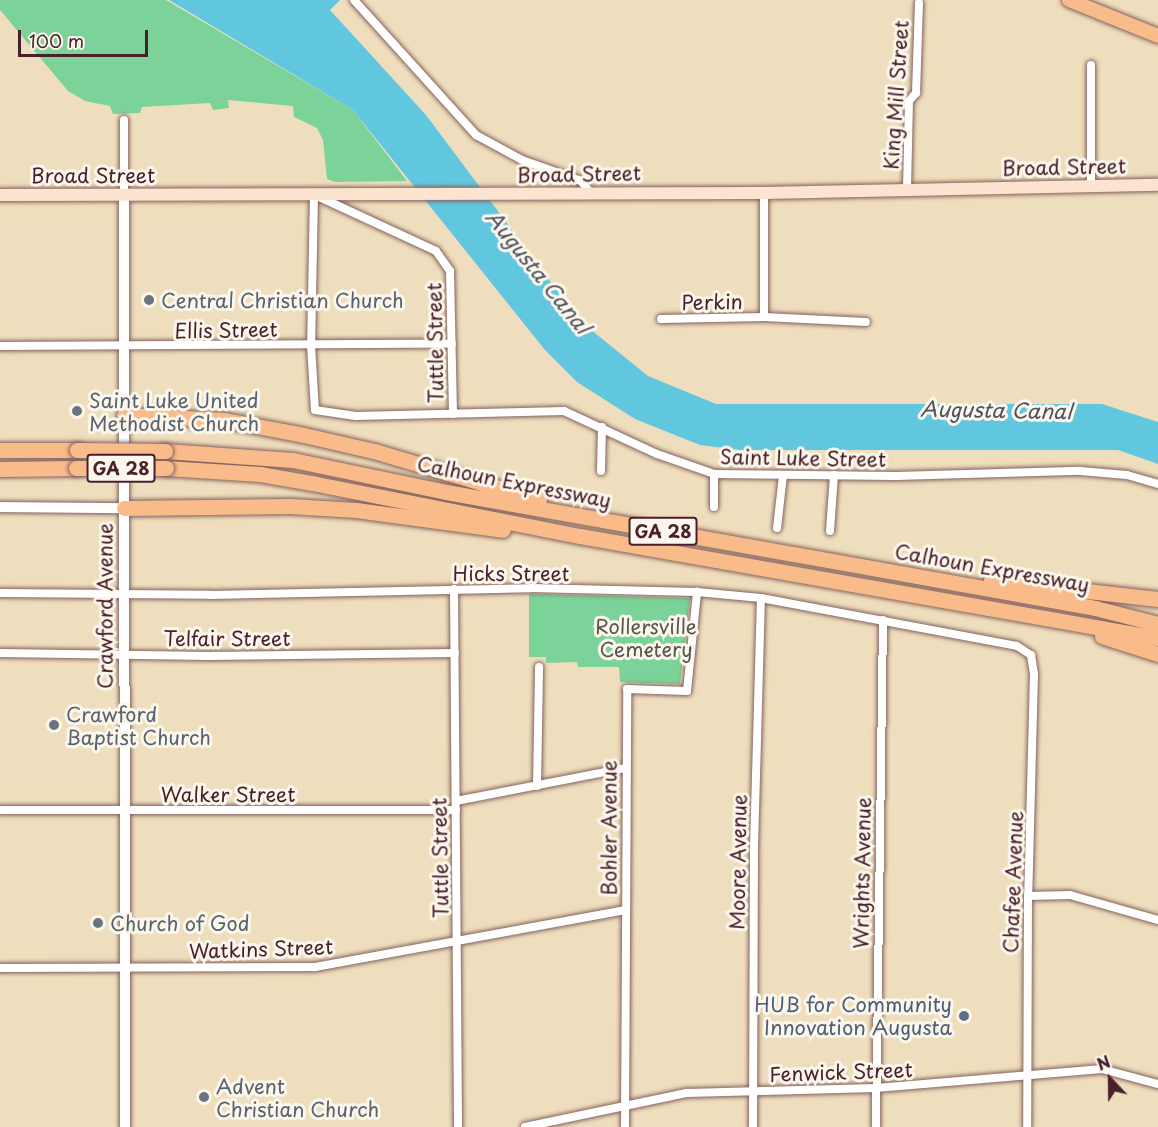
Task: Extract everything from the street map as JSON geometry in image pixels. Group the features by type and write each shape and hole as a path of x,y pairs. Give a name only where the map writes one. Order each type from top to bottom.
{"highway":[{"path":"124,415 225,420 304,435 374,451 616,522"},
{"name":"Calhoun Expressway","path":"0,450 165,451 294,460 843,564 1095,608 1158,624"},
{"name":"Calhoun Expressway","path":"0,469 166,468 260,474 688,556 1158,638"},
{"path":"124,508 290,506 356,510 688,556"},
{"path":"843,564 1158,599"},
{"path":"1045,618 1158,654"}],"main road":[{"path":"1073,1 1158,36"},
{"name":"Broad Street","path":"0,195 764,193 1091,184 1158,185"}],"street":[{"path":"354,0 476,135 526,161 581,181 590,192"},
{"name":"King Mill Street","path":"907,189 909,101 916,93 919,3"},
{"path":"1091,65 1091,184"},
{"name":"Crawford Avenue","path":"124,120 122,653 125,1127"},
{"path":"764,193 764,317"},
{"path":"311,345 314,195"},
{"name":"Tuttle Street","path":"314,195 436,251 450,271 453,414"},
{"name":"Perkin","path":"661,319 764,317 866,322"},
{"name":"Ellis Street","path":"0,346 452,344"},
{"name":"Saint Luke Street","path":"311,345 315,410 356,416 564,411 665,458 714,474 834,476 1080,471 1127,475 1158,484"},
{"path":"601,471 602,427"},
{"path":"714,474 714,507"},
{"path":"777,528 783,475"},
{"path":"830,531 834,476"},
{"path":"0,507 124,508"},
{"name":"Tuttle Street","path":"454,589 458,1127"},
{"name":"Hicks Street","path":"0,593 122,592 210,595 454,589 697,592 761,598 1017,646"},
{"name":"Bohler Avenue","path":"625,1127 627,689 687,691 697,592"},
{"name":"Moore Avenue","path":"753,1127 754,847 761,598"},
{"name":"Wrights Avenue","path":"876,1127 883,620"},
{"name":"Chafee Avenue","path":"1017,646 1031,656 1034,674 1025,1077 1027,1127"},
{"name":"Telfair Street","path":"0,653 455,653"},
{"path":"537,786 539,667"},
{"name":"Walker Street","path":"0,810 456,806 537,786 626,768"},
{"path":"1028,896 1070,896 1158,920"},
{"name":"Watkins Street","path":"0,968 315,967 626,910"},
{"name":"Fenwick Street","path":"525,1127 687,1093 876,1088 1102,1069 1158,1084"}],"green space":[{"path":"0,0 166,0 353,110 407,181 335,182 327,179 323,140 317,128 294,117 293,106 228,100 229,108 213,110 210,103 142,107 140,113 113,114 110,106 85,101 68,91 0,10"},
{"name":"Rollersville Cemetery","path":"529,594 690,598 680,684 620,682 619,667 578,667 577,662 546,663 546,657 529,657"}],"water":[{"name":"Augusta Canal","path":"169,0 340,0 330,10 426,115 580,321 648,376 716,404 1102,404 1158,422 1158,464 1118,450 740,450 700,445 635,419 577,382 545,350 353,110"}],"place":[{"name":"Central Christian Church","path":"149,300"},
{"name":"Saint Luke United Methodist Church","path":"77,411"},
{"name":"Crawford Baptist Church","path":"54,725"},
{"name":"Church of God","path":"98,923"},
{"name":"HUB for Community Innovation Augusta","path":"964,1016"},
{"name":"Advent Christian Church","path":"204,1097"}]}
